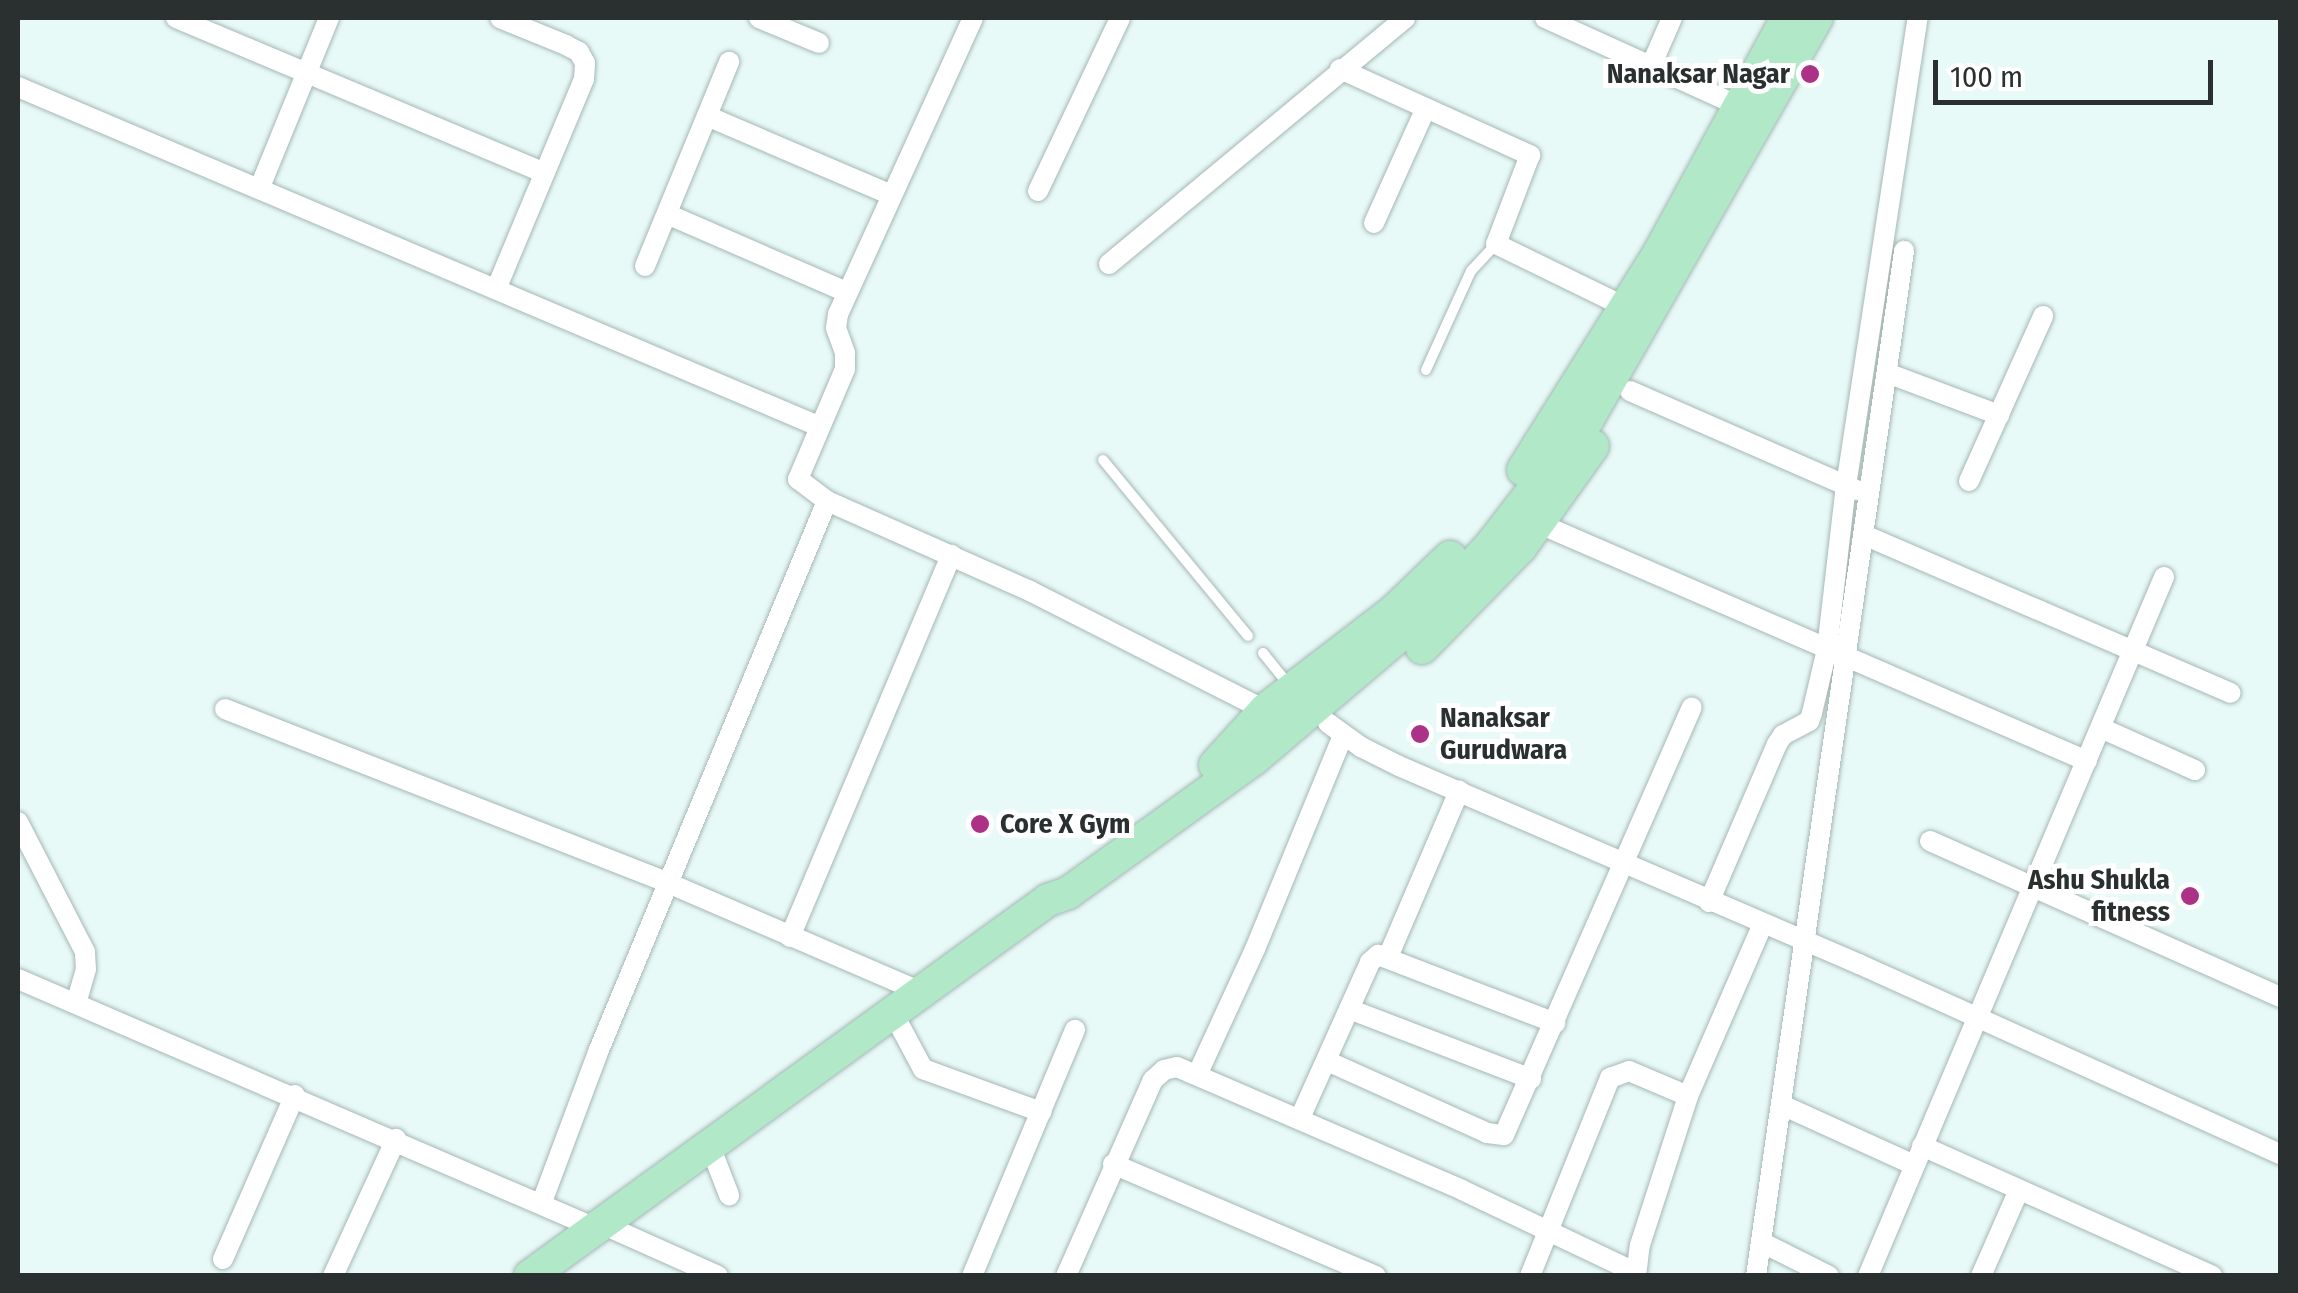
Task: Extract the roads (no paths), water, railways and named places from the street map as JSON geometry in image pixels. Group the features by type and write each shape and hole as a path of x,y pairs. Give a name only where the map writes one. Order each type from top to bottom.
{"main road":[{"path":"1319,713 1408,599 1481,522 1526,466 1626,308 1787,18"},
{"path":"530,1276 1048,900 1061,880 1120,846 1220,772 1292,711 1319,713 1433,608 1492,545 1588,419 1818,18"},
{"path":"1220,772 1265,710 1319,713 1458,616 1540,524 1630,391 1840,18"}],"street":[{"path":"176,18 544,173"},
{"path":"260,187 329,18"},
{"path":"497,288 584,78 585,63 579,52 566,45 500,18"},
{"path":"763,18 820,43"},
{"path":"974,18 846,292 836,328 846,353 846,368 798,479 828,501 950,555 1265,710"},
{"path":"1038,191 1120,18"},
{"path":"1545,18 1739,106"},
{"path":"1652,66 1672,18"},
{"path":"1709,902 1776,744 1783,735 1809,722 1827,648 1846,486 1918,18"},
{"path":"1109,264 1393,20"},
{"path":"645,266 729,62"},
{"path":"1340,68 1530,154 1496,244 1626,308"},
{"path":"18,87 818,426"},
{"path":"1374,222 1426,108"},
{"path":"707,116 891,196"},
{"path":"666,214 846,292"},
{"path":"1756,1276 1903,261 1880,266"},
{"path":"1969,482 2043,316"},
{"path":"1888,373 1999,416"},
{"path":"1630,391 1870,496"},
{"path":"542,1202 668,884 828,501"},
{"path":"1540,524 2087,761"},
{"path":"1864,535 2230,693"},
{"path":"790,937 950,555"},
{"path":"1868,1276 2164,577"},
{"path":"1327,1060 1496,1136 1510,1128 1692,707"},
{"path":"225,708 668,884 921,992"},
{"path":"1198,1073 1255,949 1319,713 1459,790 2280,1154"},
{"path":"2101,728 2195,770"},
{"path":"1388,957 1459,790"},
{"path":"18,822 86,952 86,969 76,1004"},
{"path":"1930,841 2280,997"},
{"path":"1066,1276 1153,1080 1164,1070 1177,1067 1300,1118 1636,1274 1688,1096 1762,926"},
{"path":"1300,1118 1374,957 1388,957 1554,1024"},
{"path":"18,978 718,1276"},
{"path":"1349,1009 1531,1078"},
{"path":"892,1013 923,1069 1041,1112"},
{"path":"972,1276 1075,1030"},
{"path":"1530,1276 1610,1078 1629,1071 1688,1096"},
{"path":"223,1260 295,1095"},
{"path":"1782,1105 2019,1190 2212,1276"},
{"path":"333,1276 396,1139"},
{"path":"710,1146 728,1195"},
{"path":"1113,1164 1376,1276"},
{"path":"1982,1276 2019,1190"},
{"path":"1761,1242 1829,1276"}],"lane":[{"path":"1426,370 1471,272 1496,244"},
{"path":"1104,460 1248,636"},
{"path":"1262,654 1319,713"}],"place":[{"name":"Nanaksar Nagar","path":"1810,74"},
{"name":"Nanaksar Gurudwara","path":"1420,734"},
{"name":"Core X Gym","path":"980,824"},
{"name":"Ashu Shukla fitness","path":"2190,896"}]}
